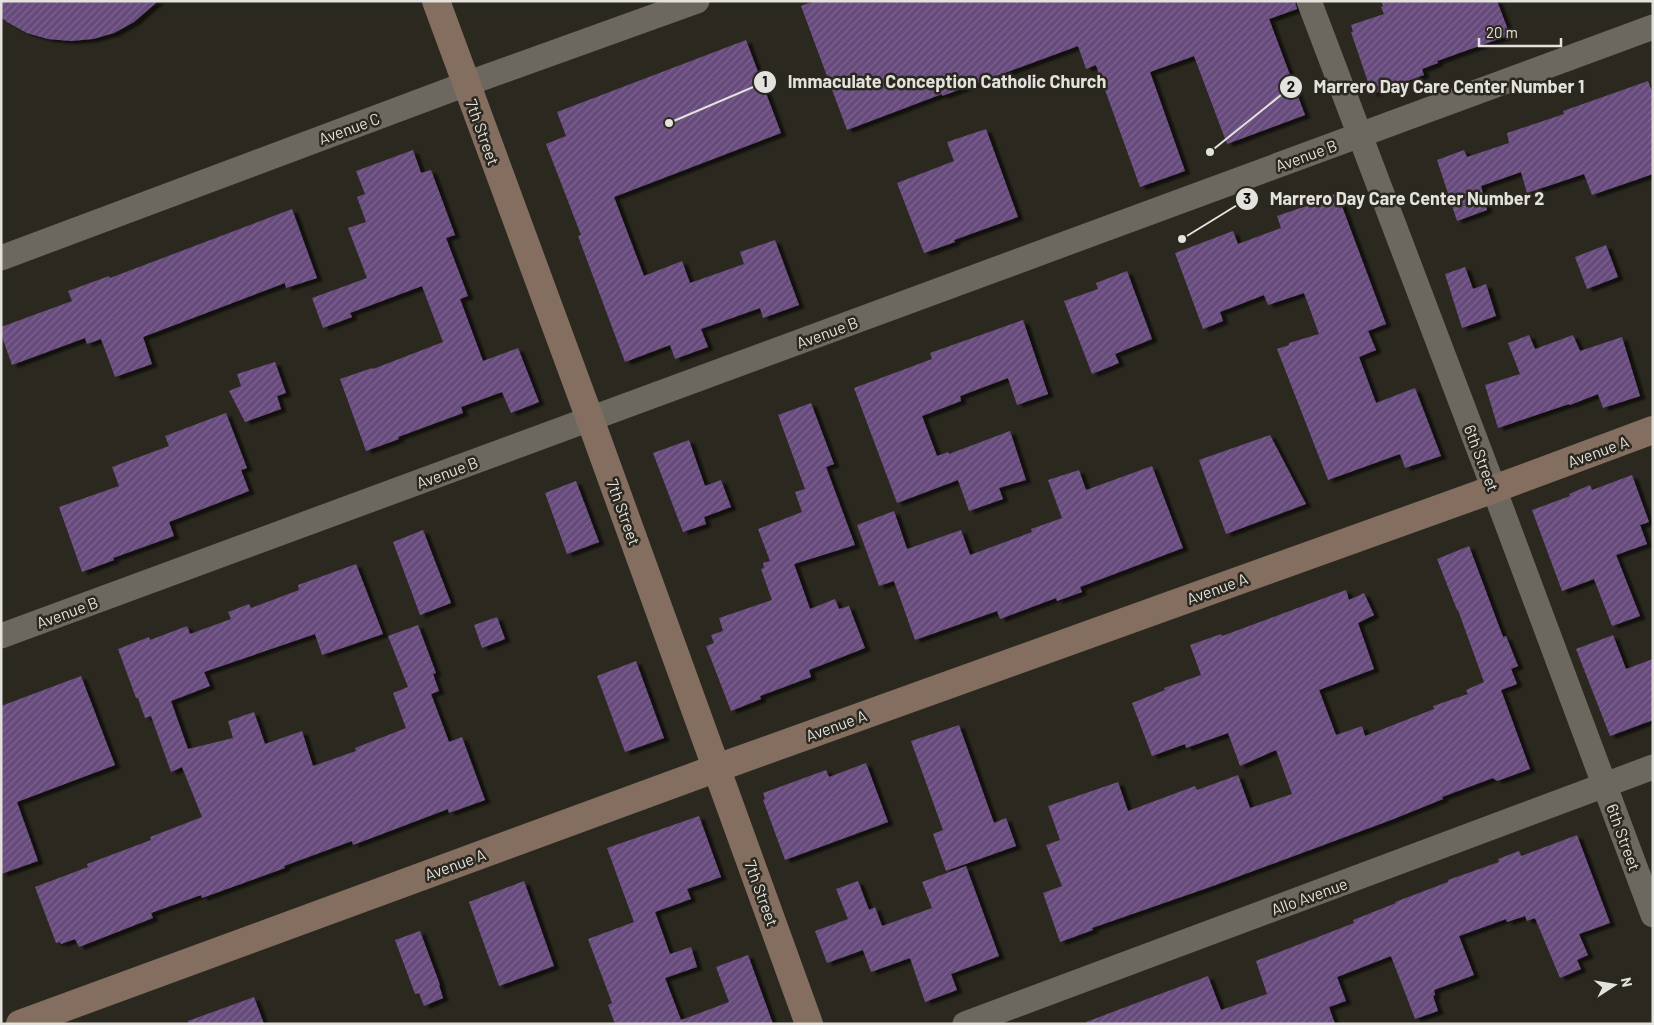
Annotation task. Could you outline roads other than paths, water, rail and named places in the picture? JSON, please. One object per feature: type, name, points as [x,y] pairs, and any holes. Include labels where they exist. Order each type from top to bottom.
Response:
[{"type":"street","name":"7th Street","points":[[436,1],[809,1024]]},
{"type":"street","name":"Avenue C","points":[[1,258],[466,84],[696,1]]},
{"type":"street","name":"6th Street","points":[[1309,1],[1653,916]]},
{"type":"street","name":"Avenue B","points":[[1,636],[1653,27]]},
{"type":"street","name":"Avenue A","points":[[20,1024],[717,768],[1653,430]]},
{"type":"street","name":"Allo Avenue","points":[[965,1024],[1653,767]]},
{"type":"place","name":"Immaculate Conception Catholic Church","points":[[669,123]]},
{"type":"place","name":"Marrero Day Care Center Number 1","points":[[1210,152]]},
{"type":"place","name":"Marrero Day Care Center Number 2","points":[[1182,239]]}]
